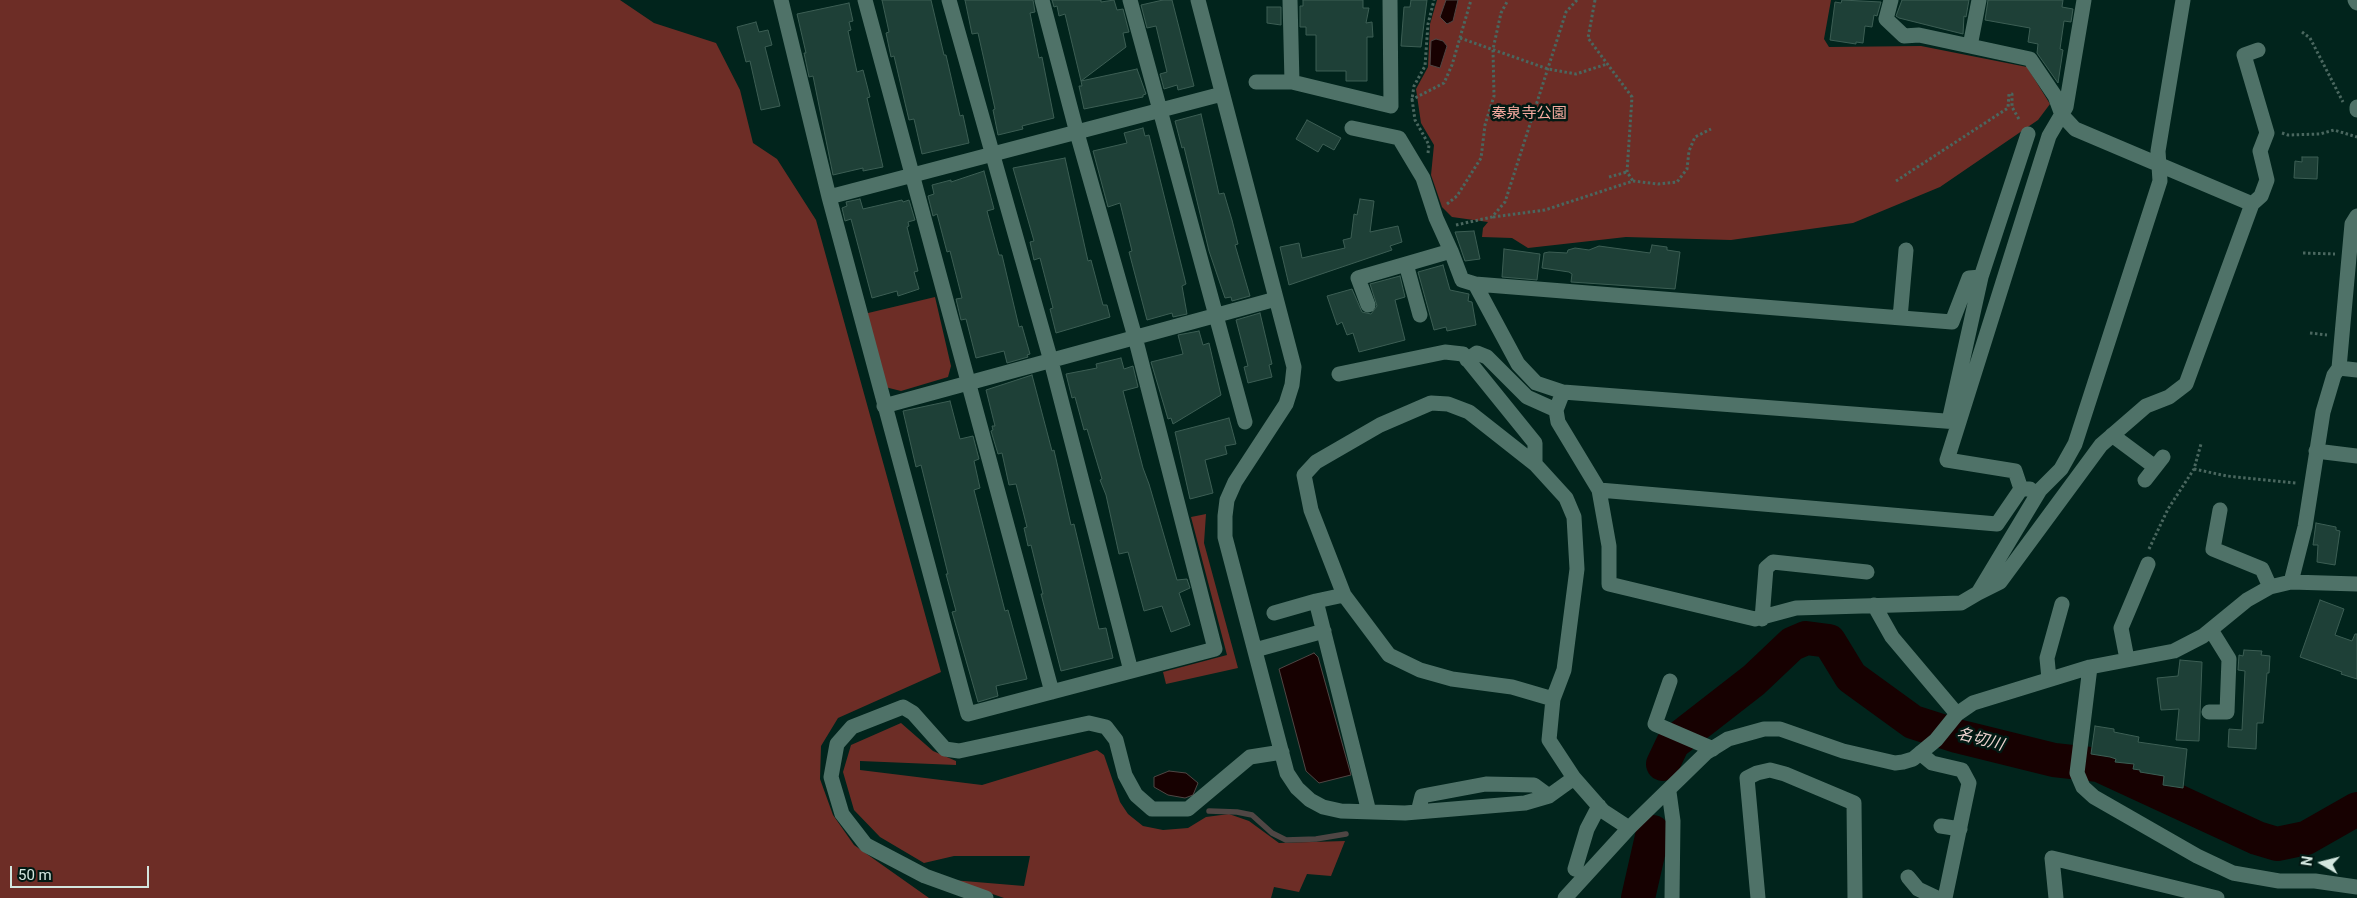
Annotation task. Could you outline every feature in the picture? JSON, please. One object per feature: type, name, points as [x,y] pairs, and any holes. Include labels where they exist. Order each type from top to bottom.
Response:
[{"type":"street","points":[[781,0],[829,197],[968,714],[1215,649],[1135,338],[1077,133],[1042,0]]},
{"type":"street","points":[[865,0],[970,382],[1052,692]]},
{"type":"street","points":[[949,0],[1051,361],[1131,671]]},
{"type":"street","points":[[1130,0],[1245,422]]},
{"type":"street","points":[[1198,0],[1294,367],[1292,385],[1286,404],[1235,482],[1228,500],[1225,516],[1225,538],[1287,773],[1297,788],[1310,800],[1323,807],[1341,811],[1369,812],[1418,812],[1525,803],[1549,796],[1574,778]]},
{"type":"street","points":[[1290,0],[1292,82]]},
{"type":"street","points":[[1256,82],[1292,82],[1391,106],[1390,0]]},
{"type":"street","points":[[1891,0],[1886,19],[1904,36],[1919,35],[2030,59],[2055,96],[2062,115],[2075,129],[2252,204]]},
{"type":"street","points":[[1970,46],[1979,0]]},
{"type":"street","points":[[1953,422],[2049,136],[2062,115],[2068,98],[2084,0]]},
{"type":"street","points":[[1978,593],[2040,490],[2061,469],[2075,444],[2160,181],[2158,151],[2183,0]]},
{"type":"street","points":[[1563,392],[1556,410],[1558,422],[1599,490],[1609,546],[1609,584],[1755,619],[1762,619],[1796,608],[1874,606],[1905,603],[1952,604],[1968,600],[2000,582],[2101,445],[2146,406],[2169,397],[2186,384],[2252,204],[2261,196],[2268,180],[2260,150],[2267,133],[2244,55],[2258,50]]},
{"type":"street","points":[[829,197],[1222,94]]},
{"type":"street","points":[[1352,128],[1399,138],[1422,178],[1462,280],[1475,284],[1952,322],[1968,278],[1981,277]]},
{"type":"street","points":[[2021,488],[2015,472],[1947,460],[1981,277],[2028,134]]},
{"type":"street","points":[[2291,582],[2305,527],[2323,412],[2334,375],[2339,368],[2352,224],[2357,216]]},
{"type":"street","points":[[1900,318],[1906,250]]},
{"type":"street","points":[[1368,305],[1358,278],[1450,251]]},
{"type":"street","points":[[1406,264],[1420,315]]},
{"type":"street","points":[[1475,284],[1518,364],[1536,383],[1563,392],[1953,422]]},
{"type":"street","points":[[884,406],[1276,299]]},
{"type":"street","points":[[1338,374],[1446,352],[1463,354],[1534,442],[1535,464]]},
{"type":"street","points":[[1467,360],[1477,353],[1487,357],[1527,397],[1556,410]]},
{"type":"street","points":[[2339,368],[2357,370]]},
{"type":"street","points":[[1553,698],[1512,686],[1452,679],[1420,670],[1389,655],[1344,595],[1311,510],[1304,475],[1316,462],[1380,425],[1431,403],[1448,404],[1469,412],[1535,464],[1566,498],[1574,518],[1577,539],[1577,569],[1564,670],[1553,698],[1549,740],[1574,778],[1599,806],[1629,828]]},
{"type":"street","points":[[2112,435],[2159,462],[2145,480]]},
{"type":"street","points":[[2316,450],[2357,456]]},
{"type":"street","points":[[2021,488],[2040,490]]},
{"type":"street","points":[[1599,490],[1997,524],[2021,488]]},
{"type":"street","points":[[2220,510],[2213,549],[2262,569],[2270,587]]},
{"type":"street","points":[[1762,619],[1766,568],[1773,562],[1867,572]]},
{"type":"street","points":[[2127,660],[2121,628],[2148,564]]},
{"type":"street","points":[[1565,898],[1629,828],[1713,749],[1728,738],[1764,729],[1780,730],[1843,751],[1895,762],[1913,759],[1936,740],[1957,714],[1973,702],[2090,667],[2174,651],[2211,630],[2247,600],[2270,587],[2291,582],[2357,584]]},
{"type":"street","points":[[1274,614],[1316,601],[1344,595]]},
{"type":"street","points":[[1316,601],[1369,812]]},
{"type":"street","points":[[2049,678],[2047,658],[2062,604]]},
{"type":"street","points":[[1874,606],[1892,637],[1957,714]]},
{"type":"street","points":[[2209,712],[2227,712],[2230,659],[2211,630]]},
{"type":"street","points":[[1255,650],[1324,631]]},
{"type":"street","points":[[2090,667],[2077,774],[2083,787],[2094,797],[2197,856],[2233,872],[2279,881],[2315,881],[2357,887]]},
{"type":"street","points":[[1670,681],[1655,724],[1713,749]]},
{"type":"street","points":[[986,898],[924,876],[866,845],[842,814],[831,777],[837,744],[852,727],[903,706],[913,713],[945,749],[959,751],[1089,723],[1106,727],[1116,740],[1125,775],[1136,795],[1152,809],[1188,809],[1250,757],[1282,752]]},
{"type":"street","points":[[1920,753],[1932,764],[1962,770],[1970,783],[1945,898]]},
{"type":"street","points":[[1758,898],[1747,778],[1770,770],[1785,774],[1854,803],[1855,898]]},
{"type":"street","points":[[1418,812],[1422,796],[1486,784],[1534,785],[1549,796]]},
{"type":"street","points":[[1669,792],[1673,821],[1672,898]]},
{"type":"street","points":[[1576,869],[1587,829],[1599,806]]},
{"type":"street","points":[[1941,826],[1960,829]]},
{"type":"street","points":[[2056,898],[2052,858],[2171,892],[2217,898]]},
{"type":"street","points":[[1908,877],[1918,889],[1937,898]]},
{"type":"path","points":[[1412,99],[1414,86],[1425,66],[1428,24],[1434,0]]},
{"type":"path","points":[[1391,106],[1412,99],[1444,83],[1452,64],[1471,0]]},
{"type":"path","points":[[1445,206],[1457,196],[1481,158],[1485,125],[1494,96],[1493,49],[1501,13],[1508,0]]},
{"type":"path","points":[[1492,217],[1505,202],[1566,12],[1576,0]]},
{"type":"path","points":[[1594,0],[1588,38],[1632,97],[1627,172],[1633,181]]},
{"type":"path","points":[[2302,32],[2310,38],[2346,106],[2357,108]]},
{"type":"path","points":[[1460,38],[1548,69],[1576,74],[1607,64]]},
{"type":"path","points":[[1896,180],[2008,108],[2009,94],[2012,94],[2012,107],[2028,134]]},
{"type":"path","points":[[1441,230],[1492,217],[1545,210],[1633,181],[1658,184],[1677,182],[1687,169],[1689,151],[1695,137],[1711,129]]},
{"type":"path","points":[[2267,133],[2320,134],[2334,130],[2357,137]]},
{"type":"path","points":[[1609,177],[1627,172]]},
{"type":"path","points":[[2303,253],[2349,254]]},
{"type":"path","points":[[2148,564],[2144,560],[2155,535],[2168,509],[2194,469],[2201,444]]},
{"type":"path","points":[[2194,469],[2227,476],[2311,484]]},
{"type":"green space","points":[[0,0],[620,0],[654,23],[716,43],[740,90],[753,143],[777,159],[816,220],[941,672],[838,718],[821,746],[820,779],[833,815],[854,845],[929,898],[0,898]]},
{"type":"green space","name":"秦泉寺公園","points":[[1437,0],[1831,0],[1824,39],[1829,47],[1921,46],[2027,67],[2050,104],[2038,120],[1940,187],[1853,223],[1731,240],[1626,237],[1528,248],[1512,238],[1482,237],[1483,228],[1488,222],[1452,217],[1442,207],[1431,175],[1434,145],[1421,123],[1416,89],[1428,67],[1430,24]]},
{"type":"green space","points":[[935,297],[951,366],[948,377],[901,391],[885,387],[864,314]]},
{"type":"green space","points":[[1206,514],[1204,543],[1238,668],[1166,684],[1163,672],[1227,655],[1191,517]]},
{"type":"green space","points":[[901,723],[933,751],[956,761],[956,765],[860,761],[860,770],[982,785],[1097,750],[1104,755],[1120,802],[1128,814],[1143,826],[1163,830],[1188,828],[1206,817],[1229,814],[1249,821],[1279,843],[1345,841],[1331,876],[1307,874],[1299,892],[1274,887],[1271,898],[1004,898],[952,880],[1024,886],[1030,856],[954,856],[924,863],[880,837],[854,810],[843,772],[851,745]]},
{"type":"shaded area","points":[[1446,0],[1458,0],[1453,21],[1447,24],[1440,17]]},
{"type":"shaded area","points":[[1436,39],[1443,41],[1447,46],[1440,68],[1430,65],[1431,41]]},
{"type":"shaded area","points":[[1314,653],[1318,657],[1351,775],[1319,783],[1306,771],[1279,669]]},
{"type":"shaded area","points":[[1169,771],[1186,773],[1198,783],[1193,795],[1185,798],[1168,795],[1154,787],[1154,777]]},
{"type":"building","points":[[882,0],[931,0],[960,116],[963,115],[969,143],[922,154],[914,119],[909,120],[894,56],[891,57],[886,33],[889,32]]},
{"type":"building","points":[[965,0],[1033,0],[1035,12],[1030,13],[1039,58],[1042,57],[1054,118],[1022,126],[1023,129],[998,135],[993,110],[995,109],[978,33],[972,34]]},
{"type":"building","points":[[1052,0],[1101,0],[1101,2],[1114,0],[1117,10],[1123,9],[1129,32],[1123,33],[1126,47],[1081,81],[1065,14],[1059,16],[1057,6],[1054,7]]},
{"type":"building","points":[[1172,0],[1194,86],[1178,90],[1177,85],[1164,89],[1160,74],[1167,72],[1156,26],[1147,28],[1141,5]]},
{"type":"building","points":[[1303,0],[1363,0],[1363,8],[1369,8],[1366,23],[1372,22],[1373,37],[1367,37],[1367,81],[1346,81],[1346,71],[1316,71],[1316,35],[1306,35],[1306,27],[1300,27],[1300,6],[1303,6]]},
{"type":"building","points":[[1411,0],[1427,0],[1421,47],[1401,46],[1404,7],[1410,7]]},
{"type":"building","points":[[1842,0],[1881,2],[1877,16],[1874,15],[1872,27],[1865,26],[1863,43],[1856,42],[1856,44],[1830,40],[1835,2],[1841,3]]},
{"type":"building","points":[[1902,0],[1969,0],[1966,17],[1964,16],[1963,34],[1899,18],[1896,16]]},
{"type":"building","points":[[1988,0],[2063,0],[2062,7],[2073,9],[2071,22],[2064,21],[2060,49],[2063,50],[2058,83],[2037,53],[2038,44],[2028,42],[2030,28],[1985,20]]},
{"type":"building","points":[[849,3],[853,21],[849,22],[851,30],[848,31],[857,72],[863,70],[870,97],[867,98],[883,167],[863,171],[863,168],[833,175],[813,76],[809,77],[804,53],[806,53],[797,14]]},
{"type":"building","points":[[1267,7],[1281,7],[1281,25],[1267,23]]},
{"type":"building","points":[[756,22],[759,32],[768,30],[772,45],[765,47],[780,106],[761,110],[750,61],[746,62],[737,27]]},
{"type":"building","points":[[1137,69],[1146,94],[1143,97],[1084,109],[1079,86],[1082,86],[1081,81]]},
{"type":"building","points":[[1201,114],[1219,194],[1224,193],[1238,244],[1235,245],[1250,296],[1232,301],[1231,297],[1225,298],[1209,251],[1184,147],[1182,148],[1175,121]]},
{"type":"building","points":[[1307,120],[1341,138],[1334,150],[1323,144],[1318,152],[1296,139]]},
{"type":"building","points":[[1143,128],[1145,136],[1149,135],[1186,284],[1182,286],[1187,314],[1173,317],[1172,313],[1147,320],[1129,252],[1132,251],[1120,203],[1108,207],[1093,151],[1127,143],[1124,133]]},
{"type":"building","points":[[2302,157],[2318,157],[2317,179],[2294,178],[2295,161],[2302,162]]},
{"type":"building","points":[[1065,158],[1088,261],[1091,260],[1103,305],[1107,305],[1110,317],[1056,333],[1050,309],[1053,308],[1040,258],[1034,260],[1030,242],[1034,241],[1013,168]]},
{"type":"building","points":[[984,171],[994,209],[987,211],[999,255],[1002,255],[1019,327],[1022,326],[1030,354],[1027,355],[1028,357],[1007,363],[1004,351],[976,358],[966,319],[961,320],[956,299],[962,298],[950,251],[947,252],[937,214],[933,216],[928,196],[934,194],[932,185],[951,180],[951,182]]},
{"type":"building","points":[[860,199],[863,209],[909,200],[915,220],[908,222],[909,226],[907,227],[918,271],[914,272],[919,289],[898,296],[897,291],[872,298],[851,219],[845,221],[842,208],[847,206],[846,202]]},
{"type":"building","points":[[1360,199],[1374,201],[1370,232],[1398,226],[1402,242],[1390,246],[1392,250],[1289,285],[1280,247],[1299,243],[1302,258],[1345,248],[1343,240],[1351,238],[1354,214],[1357,215]]},
{"type":"building","points":[[1474,231],[1480,259],[1465,261],[1455,232]]},
{"type":"building","points":[[1652,245],[1667,247],[1667,250],[1680,252],[1675,289],[1571,282],[1572,274],[1569,272],[1542,268],[1544,253],[1567,253],[1568,250],[1575,248],[1589,250],[1599,246],[1650,253]]},
{"type":"building","points":[[1504,249],[1540,254],[1537,280],[1502,277]]},
{"type":"building","points":[[1443,265],[1450,290],[1469,294],[1468,301],[1472,302],[1476,325],[1447,331],[1446,327],[1434,330],[1418,272]]},
{"type":"building","points":[[1400,276],[1405,297],[1395,300],[1405,340],[1359,352],[1353,333],[1347,335],[1342,322],[1337,325],[1327,296],[1352,289],[1362,312],[1371,314],[1377,306],[1370,284]]},
{"type":"building","points":[[1260,313],[1272,364],[1269,365],[1272,377],[1248,383],[1244,367],[1248,366],[1236,320]]},
{"type":"building","points":[[1199,331],[1203,345],[1209,343],[1221,395],[1173,424],[1171,418],[1168,419],[1151,362],[1183,354],[1178,335]]},
{"type":"building","points":[[1121,358],[1124,369],[1133,366],[1138,387],[1123,391],[1143,468],[1177,580],[1187,579],[1190,588],[1179,593],[1190,625],[1171,632],[1162,606],[1144,611],[1128,552],[1119,554],[1106,495],[1100,480],[1102,479],[1087,429],[1084,430],[1075,397],[1072,398],[1066,374],[1097,368],[1096,364]]},
{"type":"building","points":[[1032,375],[1052,451],[1054,450],[1071,525],[1074,524],[1099,629],[1106,628],[1113,658],[1061,671],[1041,594],[1043,594],[1031,545],[1028,546],[1024,528],[1027,527],[1016,484],[1009,485],[1002,453],[998,454],[991,431],[993,430],[992,426],[995,426],[986,390]]},
{"type":"building","points":[[950,401],[960,439],[973,436],[979,459],[974,461],[980,488],[974,490],[1005,611],[1008,610],[1027,679],[996,686],[998,696],[978,702],[952,612],[956,611],[921,465],[916,467],[903,411]]},
{"type":"building","points":[[1229,418],[1236,444],[1225,446],[1227,454],[1205,460],[1213,493],[1190,499],[1175,432]]},
{"type":"building","points":[[2316,523],[2336,527],[2336,530],[2340,531],[2335,565],[2317,562],[2318,545],[2313,545]]},
{"type":"building","points":[[2320,600],[2344,609],[2335,635],[2352,641],[2355,634],[2357,634],[2357,679],[2300,657]]},
{"type":"building","points":[[2244,650],[2262,651],[2261,655],[2270,656],[2263,723],[2257,723],[2256,749],[2228,747],[2229,729],[2242,730],[2245,671],[2238,670],[2239,655],[2243,656]]},
{"type":"building","points":[[2180,660],[2202,662],[2199,741],[2176,740],[2179,709],[2161,710],[2157,678],[2178,676]]},
{"type":"building","points":[[2095,726],[2114,729],[2114,732],[2139,737],[2138,742],[2187,749],[2183,788],[2163,785],[2164,776],[2140,772],[2140,770],[2133,769],[2134,764],[2115,762],[2116,759],[2110,757],[2091,754]]},
{"type":"waterway","name":"名切川","points":[[1663,764],[1673,743],[1754,680],[1792,644],[1806,638],[1829,641],[1851,677],[1913,722],[1957,736],[2054,760],[2099,765],[2257,838],[2277,844],[2306,838],[2357,809]]},
{"type":"waterway","points":[[1209,811],[1237,812],[1252,815],[1272,833],[1286,840],[1316,839],[1346,834]]},
{"type":"waterway","name":"名切川","points":[[1638,898],[1653,832]]}]
